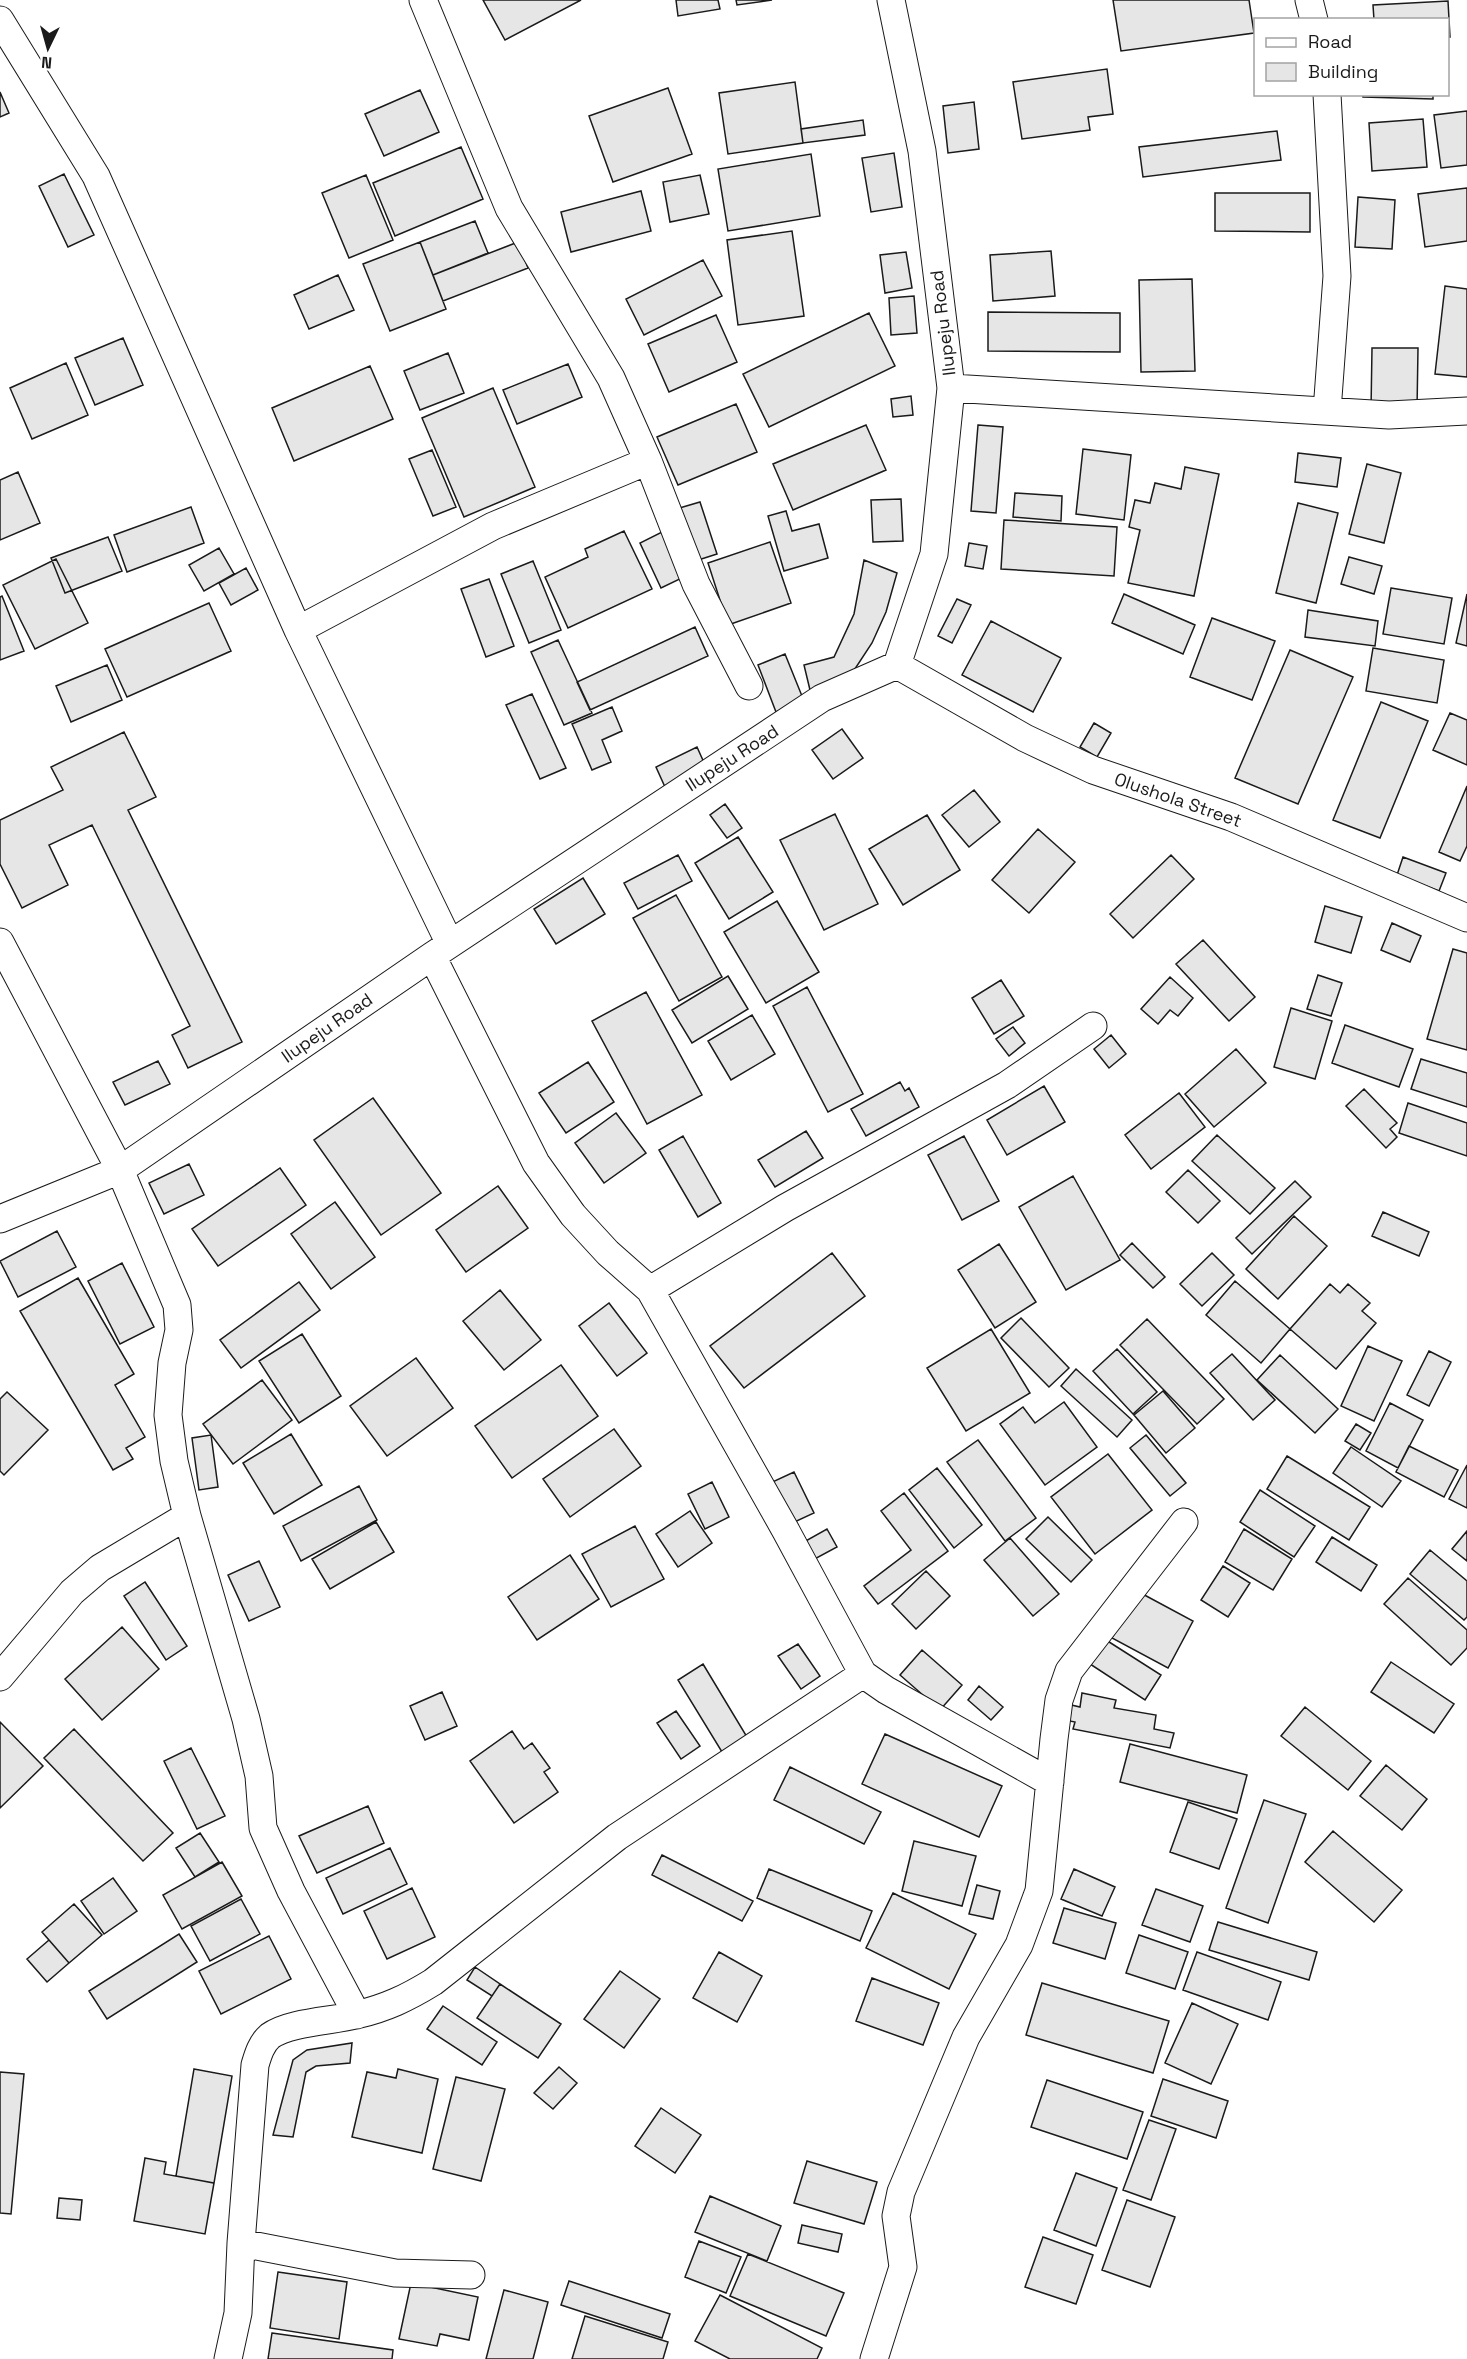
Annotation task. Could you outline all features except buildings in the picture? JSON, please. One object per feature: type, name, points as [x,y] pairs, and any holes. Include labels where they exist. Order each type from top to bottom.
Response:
[{"type":"street","points":[[423,0],[509,208],[611,378],[648,461],[696,584],[749,686]]},
{"type":"street","name":"Ilupeju Road","points":[[0,1219],[120,1170],[441,950],[822,698],[897,664],[934,554],[951,388],[922,151],[891,0]]},
{"type":"street","points":[[1309,0],[1314,18]]},
{"type":"street","points":[[0,20],[96,176],[536,1163],[573,1215],[608,1253],[650,1290],[781,1521],[863,1674],[886,1690],[1050,1782]]},
{"type":"street","points":[[1327,96],[1337,276],[1327,411]]},
{"type":"street","points":[[951,388],[1389,415],[1467,411]]},
{"type":"street","points":[[298,630],[493,526],[648,461]]},
{"type":"street","name":"Olushola Street","points":[[897,664],[1025,738],[1093,770],[1231,817],[1467,918]]},
{"type":"street","points":[[0,942],[120,1170],[177,1305],[179,1330],[172,1364],[168,1415],[174,1461],[187,1516],[246,1719],[258,1776],[263,1828],[291,1891],[357,2015]]},
{"type":"street","points":[[650,1290],[785,1208],[1007,1085],[1093,1026]]},
{"type":"street","points":[[0,1677],[72,1592],[93,1574],[187,1516]]},
{"type":"street","points":[[874,2359],[903,2267],[896,2216],[901,2192],[966,2037],[1019,1946],[1038,1891],[1059,1700],[1069,1671],[1184,1522]]},
{"type":"street","points":[[228,2359],[238,2313],[255,2065],[259,2049],[270,2036],[289,2028],[357,2015],[401,2001],[434,1982],[617,1837],[863,1674]]},
{"type":"street","points":[[241,2243],[395,2273],[471,2275]]}]
